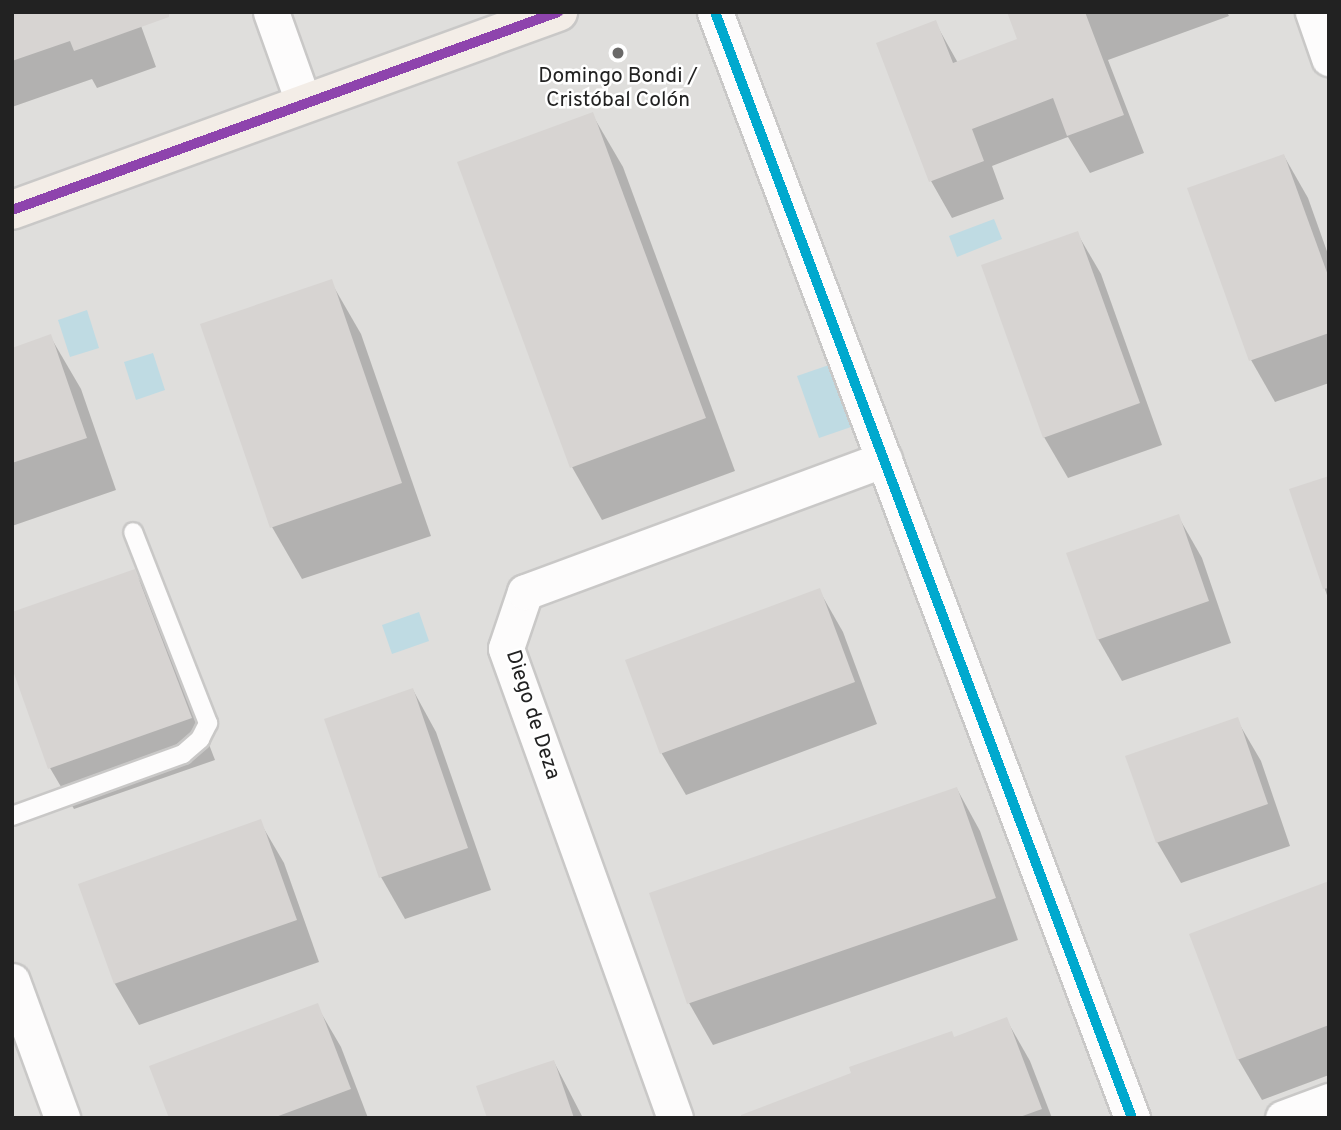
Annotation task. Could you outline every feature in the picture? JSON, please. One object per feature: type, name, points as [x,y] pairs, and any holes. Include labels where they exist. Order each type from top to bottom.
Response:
[{"type":"main road","points":[[12,210],[558,12]]},
{"type":"street","points":[[271,12],[304,104]]},
{"type":"street","points":[[715,12],[1132,1118]]},
{"type":"street","points":[[1313,12],[1329,58]]},
{"type":"street","name":"Diego de Deza","points":[[675,1118],[506,648],[525,592],[884,459]]},
{"type":"street","points":[[12,981],[62,1118]]},
{"type":"street","points":[[1283,1118],[1329,1101]]},
{"type":"lane","points":[[12,816],[183,754],[200,739],[208,723],[133,532]]},
{"type":"shaded area","points":[[12,12],[1329,12],[1329,1118],[12,1118]]},
{"type":"water","points":[[994,219],[1002,239],[957,257],[949,236]]},
{"type":"water","points":[[87,310],[99,348],[70,357],[58,320]]},
{"type":"water","points":[[153,353],[165,390],[136,400],[124,362]]},
{"type":"water","points":[[829,365],[851,427],[819,438],[797,376]]},
{"type":"water","points":[[419,612],[429,641],[392,654],[382,625]]},
{"type":"building","points":[[12,12],[169,12],[169,17],[74,51],[70,41],[12,61]]},
{"type":"building","points":[[1007,12],[1085,12],[1124,115],[1067,136],[1053,98],[972,129],[984,161],[929,182],[876,43],[936,20],[953,63],[1017,39]]},
{"type":"building","points":[[593,112],[706,418],[570,468],[457,162]]},
{"type":"building","points":[[1284,154],[1329,278],[1329,333],[1249,361],[1187,188]]},
{"type":"building","points":[[1078,231],[1140,403],[1043,438],[981,265]]},
{"type":"building","points":[[332,279],[402,483],[270,528],[200,324]]},
{"type":"building","points":[[51,334],[87,438],[12,463],[12,348]]},
{"type":"building","points":[[1329,476],[1329,588],[1323,589],[1289,489]]},
{"type":"building","points":[[1179,514],[1209,601],[1097,640],[1066,553]]},
{"type":"building","points":[[135,569],[192,718],[48,769],[12,668],[12,612]]},
{"type":"building","points":[[820,588],[855,682],[660,754],[625,660]]},
{"type":"building","points":[[413,688],[468,848],[379,878],[324,719]]},
{"type":"building","points":[[1238,717],[1268,804],[1156,843],[1125,756]]},
{"type":"building","points":[[957,787],[996,898],[687,1004],[649,893]]},
{"type":"building","points":[[261,819],[297,920],[114,984],[78,884]]},
{"type":"building","points":[[1329,881],[1329,1025],[1237,1060],[1189,934]]},
{"type":"building","points":[[318,1003],[351,1089],[273,1118],[169,1118],[149,1066]]},
{"type":"building","points":[[1007,1017],[1042,1109],[1017,1118],[741,1118],[741,1115],[851,1073],[849,1067],[952,1031],[954,1037]]},
{"type":"building","points":[[554,1060],[574,1118],[487,1118],[476,1086]]},
{"type":"transit line","points":[[12,210],[558,12]]},
{"type":"transit line","points":[[715,12],[1132,1118]]},
{"type":"place","name":"Domingo Bondi / Cristóbal Colón","points":[[618,53]]}]
